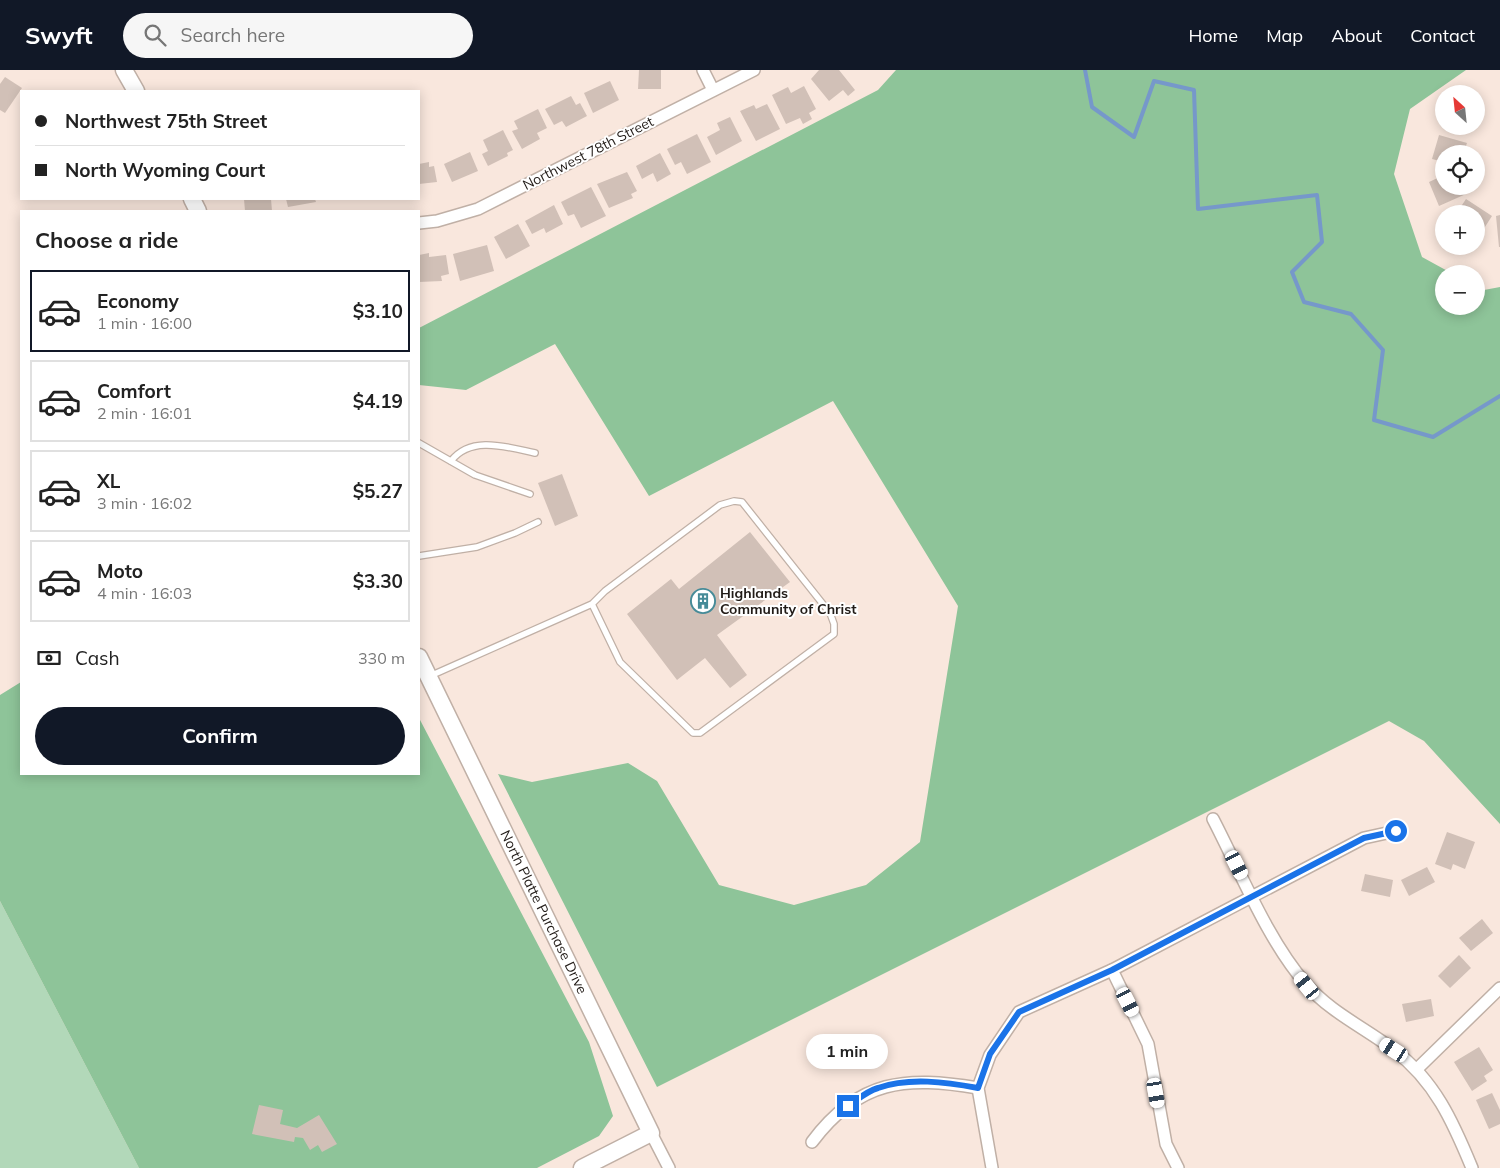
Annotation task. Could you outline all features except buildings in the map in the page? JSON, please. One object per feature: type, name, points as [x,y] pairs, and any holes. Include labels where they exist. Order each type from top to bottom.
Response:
[{"type":"street","points":[[124,70],[135,90]]},
{"type":"street","points":[[703,70],[713,90]]},
{"type":"street","name":"Northwest 78th Street","points":[[420,223],[437,221],[478,208],[754,70]]},
{"type":"street","name":"North Platte Purchase Drive","points":[[420,659],[669,1168]]},
{"type":"street","points":[[1213,819],[1289,963],[1307,986],[1326,1004],[1394,1050],[1417,1069],[1443,1104],[1472,1168]]},
{"type":"street","points":[[992,1168],[978,1088],[990,1054],[1019,1012],[1112,970],[1364,838],[1396,831]]},
{"type":"street","points":[[1112,970],[1148,1044],[1166,1144],[1178,1168]]},
{"type":"street","points":[[1417,1069],[1500,988]]},
{"type":"street","points":[[812,1142],[848,1106],[876,1088],[914,1082],[947,1083],[978,1088]]},
{"type":"street","points":[[582,1168],[651,1133]]},
{"type":"lane","points":[[420,444],[475,475],[530,494]]},
{"type":"lane","points":[[451,462],[457,454],[479,444],[501,446],[535,453]]},
{"type":"lane","points":[[428,676],[592,604],[605,591],[720,505],[734,501],[742,502],[830,613],[834,624],[834,634],[700,733],[693,732],[620,662],[592,604]]},
{"type":"lane","points":[[420,556],[477,547],[538,522]]},
{"type":"green space","points":[[896,70],[1466,70],[1444,85],[1435,85],[1435,92],[1410,109],[1394,174],[1422,257],[1437,265],[1435,265],[1435,315],[1485,315],[1485,290],[1500,287],[1500,824],[1424,741],[1389,721],[657,1087],[498,774],[532,782],[628,763],[657,781],[719,885],[794,905],[866,885],[920,842],[958,606],[833,401],[649,496],[555,344],[466,390],[420,385],[420,327],[878,90]]},
{"type":"green space","points":[[20,683],[20,775],[420,775],[420,720],[589,1042],[613,1116],[599,1136],[537,1168],[139,1168],[0,901],[0,695]]},
{"type":"green space","points":[[0,901],[139,1168],[0,1168]]},
{"type":"waterway","points":[[1085,70],[1092,107],[1134,137],[1154,81],[1194,90],[1198,209],[1317,195],[1322,242],[1292,272],[1304,302],[1351,314],[1383,350],[1374,420],[1433,437],[1500,396]]},
{"type":"place","name":"Highlands Community of Christ","points":[[703,601]]},
{"type":"route","points":[[848,1106],[876,1088],[905,1082],[947,1083],[978,1088],[990,1054],[1019,1012],[1112,970],[1364,838],[1396,831]]}]
